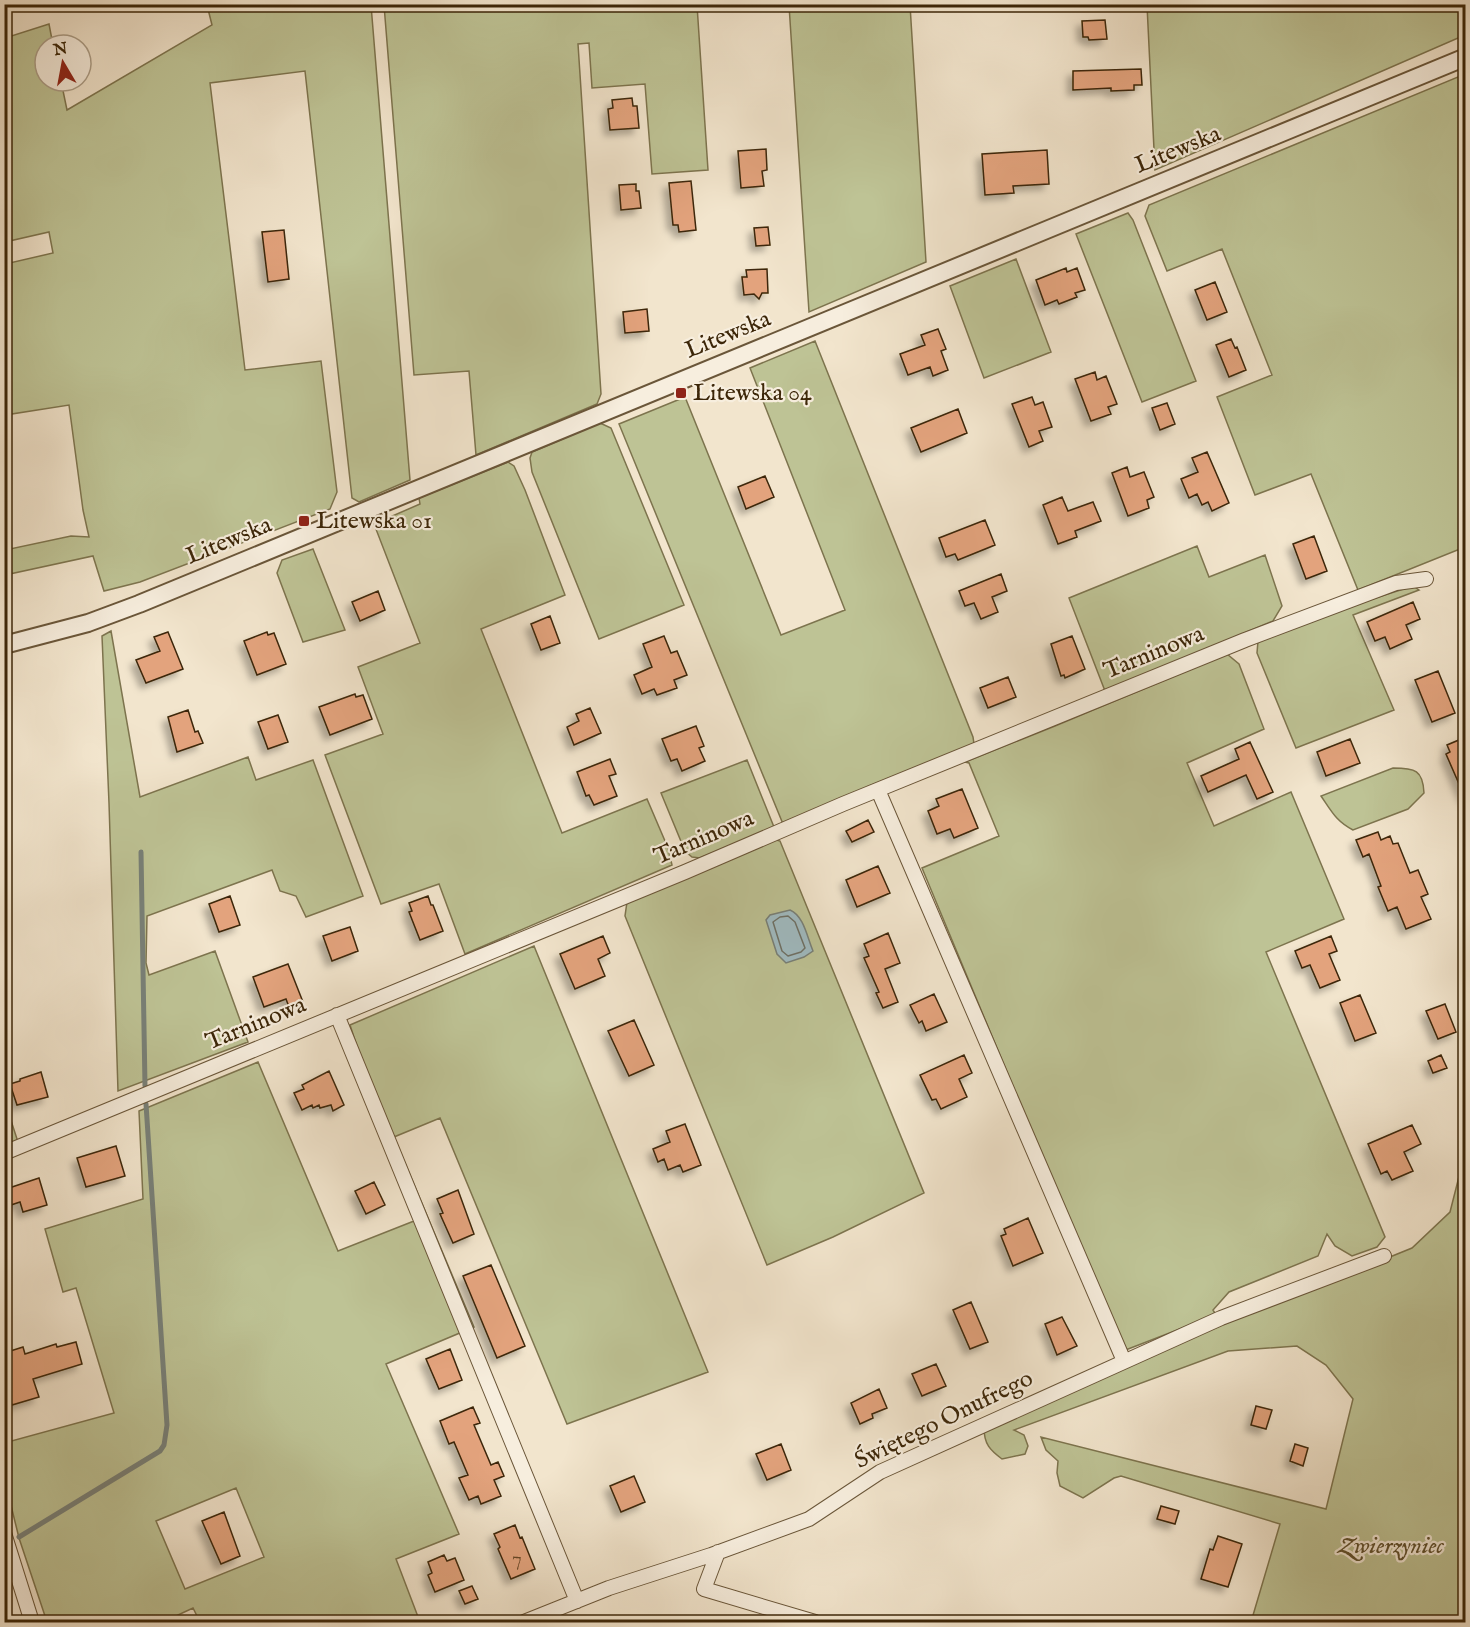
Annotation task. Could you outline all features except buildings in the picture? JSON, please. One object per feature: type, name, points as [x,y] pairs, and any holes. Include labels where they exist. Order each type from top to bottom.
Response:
[{"type":"street","name":"Litewska","points":[[4,645],[88,623],[139,604],[1466,57]]},
{"type":"street","name":"Tarninowa","points":[[4,1153],[878,790],[1297,619],[1396,583],[1426,579]]},
{"type":"street","points":[[878,790],[1124,1361]]},
{"type":"street","points":[[337,1015],[577,1601]]},
{"type":"street","name":"Świętego Onufrego","points":[[524,1623],[609,1588],[809,1519],[880,1472],[1221,1318],[1384,1256]]},
{"type":"street","points":[[4,1533],[8,1562],[32,1623]]},
{"type":"street","points":[[718,1552],[704,1588],[815,1623]]},
{"type":"green space","points":[[207,5],[371,5],[410,480],[359,502],[352,498],[305,71],[210,83],[245,370],[321,361],[337,492],[330,509],[140,582],[104,591],[93,556],[5,575],[5,550],[71,536],[89,537],[83,510],[69,405],[5,415],[5,264],[53,253],[49,232],[5,242],[5,38],[49,24],[51,33],[33,33],[33,93],[63,93],[67,110],[212,25]]},
{"type":"green space","points":[[384,5],[697,5],[708,170],[652,174],[645,84],[592,88],[589,43],[578,44],[601,394],[597,404],[476,455],[469,371],[414,375]]},
{"type":"green space","points":[[789,5],[910,5],[926,262],[809,312]]},
{"type":"green space","points":[[1147,5],[1465,5],[1465,35],[1155,170]]},
{"type":"green space","points":[[1465,74],[1465,547],[1358,590],[1311,474],[1255,495],[1217,397],[1272,375],[1222,249],[1167,271],[1145,216],[1149,205]]},
{"type":"green space","points":[[1128,213],[1133,220],[1196,381],[1142,402],[1076,234]]},
{"type":"green space","points":[[1016,259],[1051,352],[984,378],[950,286]]},
{"type":"green space","points":[[815,341],[974,744],[783,824],[619,424],[685,397],[781,635],[845,610],[750,368]]},
{"type":"green space","points":[[600,423],[611,428],[684,605],[599,639],[532,472],[530,458],[532,452]]},
{"type":"green space","points":[[508,462],[514,466],[525,490],[565,595],[481,629],[562,833],[647,799],[668,848],[672,865],[465,954],[439,884],[381,904],[325,755],[383,734],[358,667],[420,643],[374,524],[420,504],[419,498]]},
{"type":"green space","points":[[1197,546],[1209,577],[1265,555],[1282,606],[1273,621],[1105,691],[1069,598]]},
{"type":"green space","points":[[313,549],[345,630],[303,642],[277,573],[282,560]]},
{"type":"green space","points":[[1413,586],[1419,590],[1353,615],[1394,710],[1296,748],[1257,653],[1258,641],[1350,606]]},
{"type":"green space","points":[[111,631],[140,797],[248,757],[256,780],[313,760],[363,896],[306,917],[296,896],[280,891],[272,870],[147,916],[146,963],[149,975],[215,951],[248,1042],[118,1091],[102,636]]},
{"type":"green space","points":[[1227,654],[1239,664],[1264,729],[1187,763],[1214,826],[1291,792],[1344,919],[1266,952],[1385,1237],[1377,1247],[1352,1256],[1335,1246],[1327,1234],[1318,1256],[1229,1292],[1213,1310],[1216,1315],[1123,1351],[922,868],[999,836],[969,763],[965,762]]},
{"type":"green space","points":[[747,760],[774,827],[700,858],[692,857],[685,851],[661,793]]},
{"type":"green space","points":[[1393,768],[1412,770],[1422,779],[1424,793],[1408,809],[1353,830],[1338,820],[1321,796]]},
{"type":"green space","points":[[773,839],[780,841],[924,1193],[833,1237],[767,1265],[625,916],[627,902]]},
{"type":"green space","points":[[534,946],[708,1372],[567,1424],[440,1118],[394,1137],[474,1327],[386,1364],[459,1534],[396,1559],[420,1622],[200,1622],[193,1608],[163,1622],[47,1622],[19,1538],[5,1481],[4,1443],[114,1413],[76,1288],[63,1292],[45,1229],[143,1199],[139,1111],[258,1062],[338,1251],[414,1221],[350,1025]],"holes":[[[236,1488],[264,1557],[185,1589],[156,1521]]]},
{"type":"green space","points":[[4,1099],[18,1142],[4,1147]]},
{"type":"green space","name":"Zwierzyniec","points":[[1465,1153],[1465,1622],[1251,1622],[1280,1524],[1121,1476],[1083,1498],[1060,1486],[1057,1473],[1058,1461],[1046,1450],[1041,1437],[1326,1509],[1353,1399],[1326,1365],[1297,1346],[1228,1351],[1014,1430],[1024,1435],[1028,1446],[1025,1454],[1002,1459],[988,1446],[984,1428],[1205,1332],[1412,1248],[1450,1212]]},
{"type":"water","points":[[790,910],[802,922],[813,951],[804,957],[786,963],[777,954],[766,920],[770,915]]},
{"type":"waterway","points":[[141,852],[145,1086]]},
{"type":"waterway","points":[[19,1537],[160,1451],[164,1445],[167,1425],[146,1104]]},
{"type":"place","name":"Litewska 04","points":[[681,393]]},
{"type":"place","name":"Litewska 01","points":[[304,521]]}]
